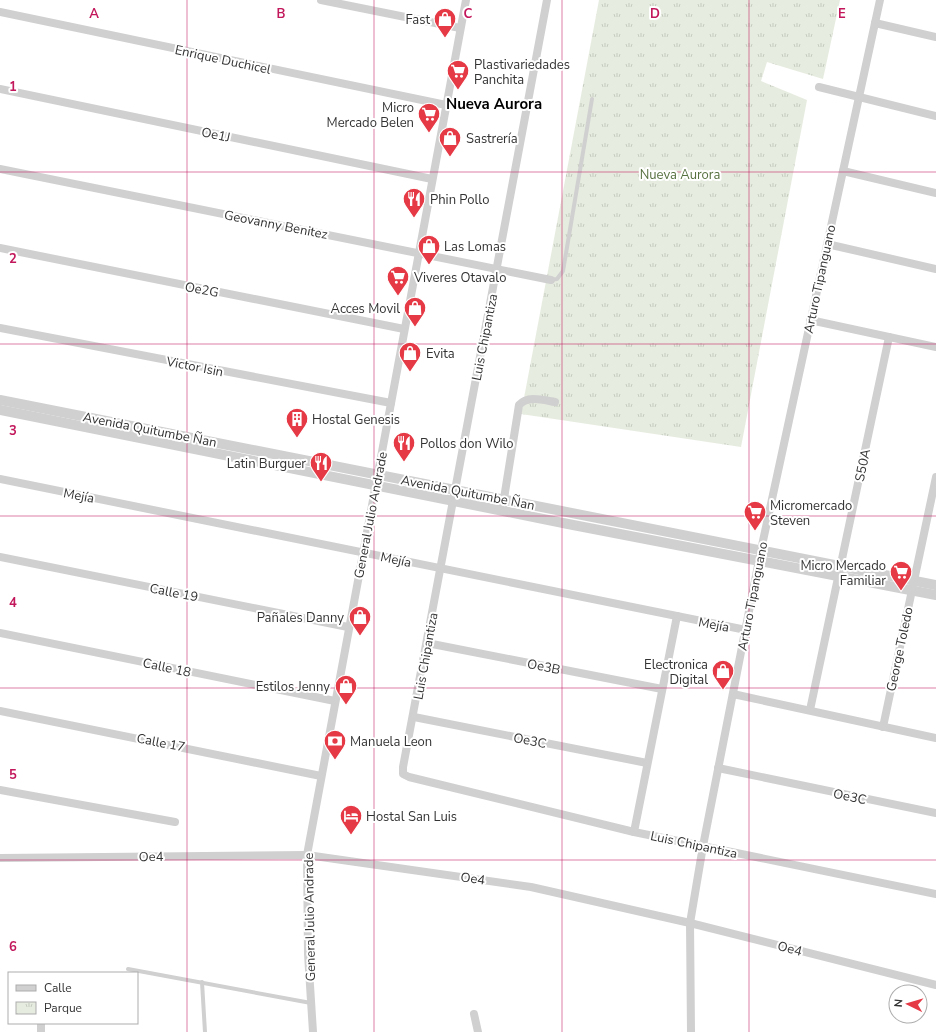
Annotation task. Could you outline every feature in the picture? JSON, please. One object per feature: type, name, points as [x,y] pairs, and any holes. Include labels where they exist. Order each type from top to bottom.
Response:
[{"type":"street","points":[[321,0],[460,28]]},
{"type":"street","name":"General Julio Andrade","points":[[313,1032],[308,954],[307,855],[348,627],[466,0]]},
{"type":"street","name":"Luis Chipantiza","points":[[547,0],[403,774],[409,777],[634,832],[936,894]]},
{"type":"street","name":"Arturo Tipanguano","points":[[691,1032],[690,923],[703,846],[760,555],[880,0]]},
{"type":"street","name":"Enrique Duchicel","points":[[0,12],[446,105]]},
{"type":"street","points":[[875,23],[936,37]]},
{"type":"street","points":[[819,87],[858,98],[936,116]]},
{"type":"street","name":"Oe1J","points":[[0,89],[432,179]]},
{"type":"street","name":"Geovanny Benitez","points":[[0,169],[551,280]]},
{"type":"street","points":[[842,172],[936,193]]},
{"type":"street","points":[[827,244],[936,269]]},
{"type":"street","name":"Oe2G","points":[[0,248],[404,329]]},
{"type":"street","points":[[810,320],[936,347]]},
{"type":"street","name":"Victor Isin","points":[[0,328],[390,403]]},
{"type":"street","name":"S50A","points":[[810,710],[890,337]]},
{"type":"street","points":[[502,511],[520,405],[524,400],[530,398],[555,402]]},
{"type":"street","name":"Avenida Quitumbe Ñan","points":[[0,400],[377,474],[760,555]]},
{"type":"street","name":"Avenida Quitumbe Ñan","points":[[0,410],[502,511],[840,570],[913,585],[936,595]]},
{"type":"street","name":"George Toledo","points":[[883,727],[936,477]]},
{"type":"street","name":"Mejía","points":[[0,479],[746,630]]},
{"type":"street","name":"Calle 19","points":[[0,557],[348,627]]},
{"type":"street","name":"Avenida Quitumbe Ñan","points":[[913,585],[936,584]]},
{"type":"street","points":[[634,832],[677,616]]},
{"type":"street","name":"Calle 18","points":[[0,633],[335,701]]},
{"type":"street","name":"Oe3B","points":[[427,642],[662,689]]},
{"type":"street","points":[[733,694],[936,738]]},
{"type":"street","name":"Calle 17","points":[[0,710],[322,776]]},
{"type":"street","name":"Oe3C","points":[[414,717],[647,764]]},
{"type":"street","name":"Oe3C","points":[[718,768],[936,813]]},
{"type":"street","points":[[0,790],[175,822]]},
{"type":"street","name":"Oe4","points":[[0,858],[307,855],[531,887],[690,923],[936,985]]},
{"type":"street","points":[[474,1014],[478,1032]]},
{"type":"lane","points":[[551,280],[557,278],[563,271],[592,100]]},
{"type":"lane","points":[[128,969],[311,1004]]},
{"type":"lane","points":[[202,982],[205,1032]]},
{"type":"green space","name":"Nueva Aurora","points":[[599,0],[840,0],[823,79],[767,62],[761,81],[807,100],[741,447],[521,414]]},
{"type":"place","name":"Fast","points":[[445,38]]},
{"type":"place","name":"Plastivariedades Panchita","points":[[458,90]]},
{"type":"place","name":"Micro Mercado Belen","points":[[429,134]]},
{"type":"place","name":"Sastrería","points":[[450,158]]},
{"type":"place","name":"Phin Pollo","points":[[414,218]]},
{"type":"place","name":"Las Lomas","points":[[429,266]]},
{"type":"place","name":"Viveres Otavalo","points":[[398,296]]},
{"type":"place","name":"Acces Movil","points":[[415,328]]},
{"type":"place","name":"Evita","points":[[410,372]]},
{"type":"place","name":"Hostal Genesis","points":[[297,438]]},
{"type":"place","name":"Pollos don Wilo","points":[[404,462]]},
{"type":"place","name":"Latin Burguer","points":[[321,482]]},
{"type":"place","name":"Micromercado Steven","points":[[755,532]]},
{"type":"place","name":"Micro Mercado Familiar","points":[[901,592]]},
{"type":"place","name":"Pañales Danny","points":[[360,636]]},
{"type":"place","name":"Electronica Digital","points":[[723,690]]},
{"type":"place","name":"Estilos Jenny","points":[[346,706]]},
{"type":"place","name":"Manuela Leon","points":[[335,760]]},
{"type":"place","name":"Hostal San Luis","points":[[351,836]]},
{"type":"district","name":"Nueva Aurora","points":[[494,104]]}]
